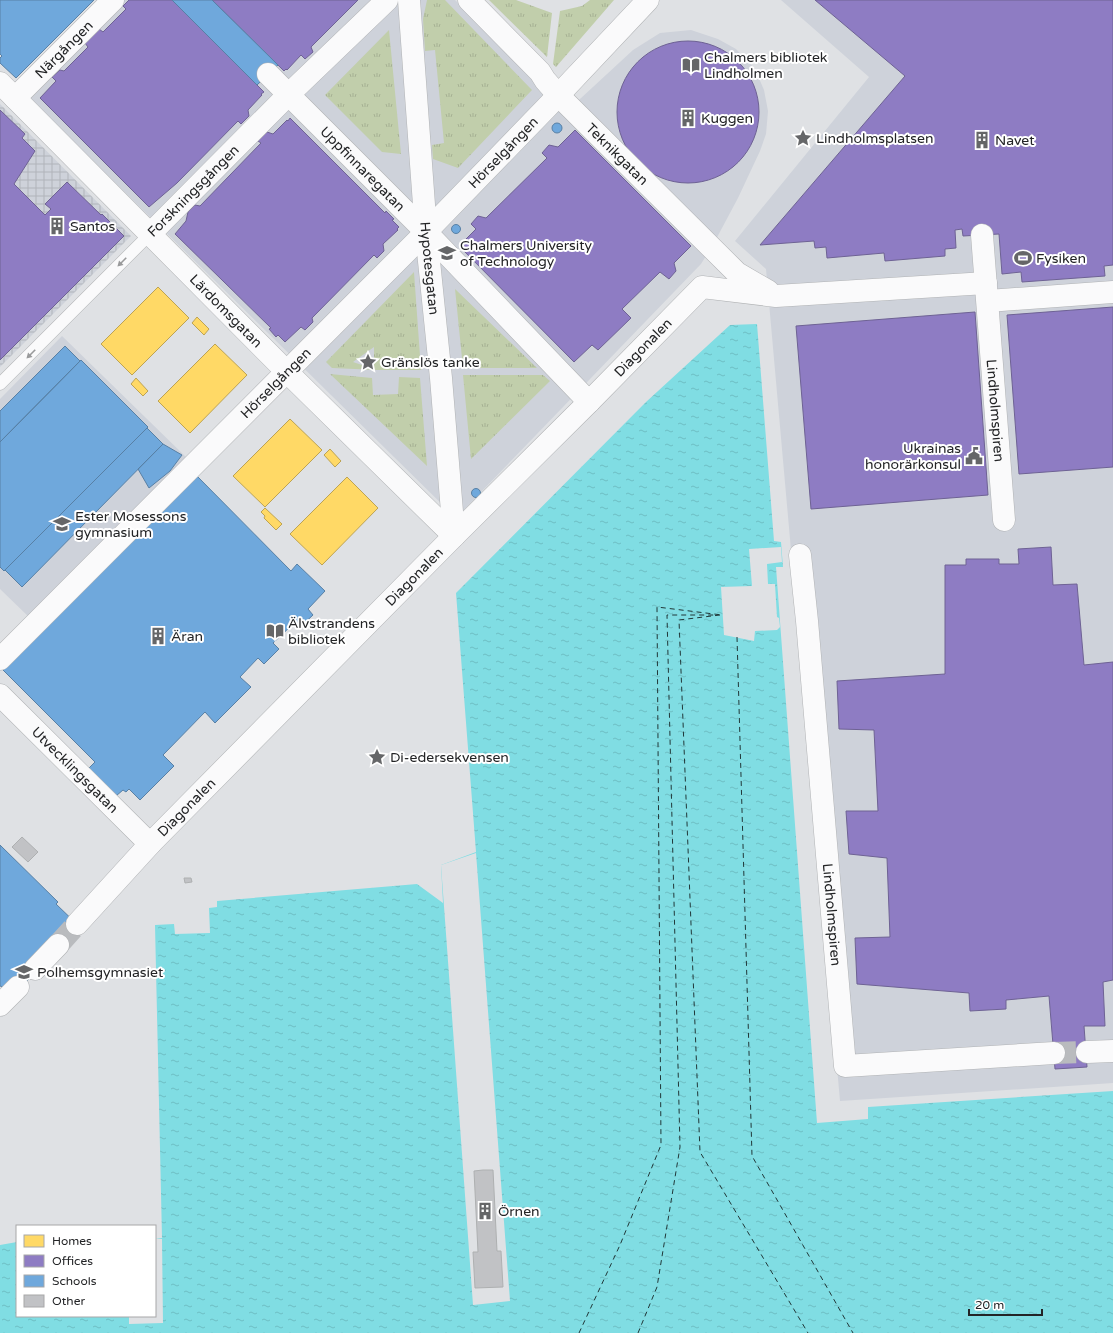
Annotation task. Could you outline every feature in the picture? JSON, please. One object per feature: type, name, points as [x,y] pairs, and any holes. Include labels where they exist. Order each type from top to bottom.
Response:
[{"type":"street","name":"Närgången","points":[[8,90],[113,0]]},
{"type":"street","name":"Forskningsgången","points":[[150,234],[288,95],[387,0]]},
{"type":"street","name":"Hypotesgatan","points":[[409,0],[426,232],[454,536]]},
{"type":"street","name":"Teknikgatan","points":[[469,0],[540,72],[554,100],[737,273],[776,296]]},
{"type":"street","points":[[554,100],[648,0]]},
{"type":"street","name":"Uppfinnaregatan","points":[[268,74],[426,232],[589,402]]},
{"type":"street","name":"Lärdomsgatan","points":[[8,90],[286,371],[454,536]]},
{"type":"street","name":"Hörselgången","points":[[0,659],[426,232],[554,100]]},
{"type":"street","name":"Lindholmspiren","points":[[982,235],[1004,520]]},
{"type":"street","name":"Diagonalen","points":[[77,924],[150,844],[702,287],[776,296]]},
{"type":"street","points":[[776,296],[987,292],[1113,292]]},
{"type":"street","name":"Lindholmspiren","points":[[800,555],[807,620],[845,1066],[1054,1053]]},
{"type":"street","name":"Utvecklingsgatan","points":[[0,695],[150,844]]},
{"type":"street","points":[[35,969],[58,945]]},
{"type":"street","points":[[0,1005],[18,987]]},
{"type":"street","points":[[1087,1052],[1113,1050]]},
{"type":"lane","name":"Forskningsgången","points":[[0,384],[150,234]]},
{"type":"shaded area","name":"Chalmers University of Technology","points":[[122,0],[455,0],[567,111],[633,50],[660,33],[691,30],[718,39],[736,49],[755,69],[764,90],[768,111],[766,134],[760,151],[738,198],[701,264],[456,518],[26,95]]},
{"type":"shaded area","points":[[781,0],[1113,0],[1113,1083],[840,1101],[766,269],[735,241],[869,77]]},
{"type":"shaded area","name":"Santos","points":[[0,104],[131,236],[0,367]]},
{"type":"shaded area","name":"Ester Mosessons gymnasium","points":[[62,336],[188,459],[31,619],[0,589],[0,399]]},
{"type":"green space","points":[[427,0],[445,0],[532,90],[458,168],[433,159],[432,145],[444,143],[435,50],[425,51],[423,19]]},
{"type":"green space","points":[[489,0],[516,0],[552,13],[547,57]]},
{"type":"green space","points":[[590,0],[614,0],[556,67],[553,64],[560,11],[582,6]]},
{"type":"green space","points":[[389,30],[401,154],[382,152],[325,95]]},
{"type":"green space","points":[[414,272],[421,370],[377,370],[332,368],[326,362]],"holes":[[[374,347],[374,369],[353,362]]]},
{"type":"green space","points":[[455,289],[537,368],[463,368]]},
{"type":"green space","points":[[330,374],[372,378],[373,395],[398,394],[399,377],[420,378],[427,466]]},
{"type":"green space","points":[[463,375],[543,375],[550,381],[471,459]]},
{"type":"water","points":[[757,324],[774,541],[781,542],[783,567],[776,567],[817,1123],[868,1119],[868,1107],[1113,1091],[1113,1333],[0,1333],[0,1245],[16,1242],[16,1317],[156,1317],[156,1239],[162,1238],[155,925],[174,924],[175,934],[210,933],[209,908],[217,907],[217,901],[417,884],[443,903],[441,865],[476,852],[456,593],[646,402],[730,325]]},
{"type":"pier","points":[[781,547],[782,562],[767,564],[768,584],[775,584],[777,617],[779,618],[780,627],[777,630],[755,631],[754,641],[724,635],[721,587],[752,586],[749,549]]},
{"type":"pier","points":[[476,853],[510,1301],[473,1305],[441,865]]},
{"type":"pier","points":[[156,1239],[162,1239],[163,1323],[129,1324],[129,1317],[156,1317]]},
{"type":"building: Homes","points":[[158,287],[189,318],[132,375],[101,344]]},
{"type":"building: Homes","points":[[197,317],[209,329],[204,335],[192,323]]},
{"type":"building: Homes","points":[[215,344],[247,375],[190,433],[158,401]]},
{"type":"building: Homes","points":[[136,378],[148,391],[143,396],[131,384]]},
{"type":"building: Homes","points":[[290,419],[322,450],[265,507],[233,476]]},
{"type":"building: Homes","points":[[330,449],[341,461],[335,467],[324,455]]},
{"type":"building: Homes","points":[[347,477],[378,508],[322,565],[290,534]]},
{"type":"building: Homes","points":[[265,508],[282,524],[276,530],[264,518],[265,516],[261,512]]},
{"type":"building: Offices","points":[[129,0],[172,0],[264,92],[248,110],[249,116],[241,124],[238,121],[177,183],[149,207],[40,98],[56,81],[52,77],[60,70],[64,71],[88,47],[85,43],[99,29],[103,32],[126,9],[123,6]]},
{"type":"building: Offices","points":[[212,0],[358,0],[311,47],[313,52],[305,59],[301,55],[287,70],[286,69],[284,71]]},
{"type":"building: Offices","name":"Navet","points":[[815,0],[1113,0],[1113,265],[1104,266],[1105,276],[1022,282],[1021,272],[1002,274],[999,234],[963,236],[962,229],[955,230],[956,248],[945,249],[945,256],[885,261],[884,253],[827,258],[826,247],[815,248],[814,241],[760,245],[905,76]]},
{"type":"building: Offices","name":"Kuggen","points":[[688,41],[709,44],[733,57],[743,67],[756,91],[759,112],[756,133],[743,157],[733,167],[709,180],[688,183],[667,180],[643,167],[633,157],[620,133],[617,112],[620,91],[633,67],[643,57],[667,44]]},
{"type":"building: Offices","name":"Santos","points":[[0,110],[25,134],[22,138],[35,151],[14,184],[45,215],[51,209],[45,204],[67,182],[124,236],[0,360]]},
{"type":"building: Offices","points":[[290,118],[385,213],[386,211],[394,219],[392,220],[399,227],[397,229],[398,230],[383,244],[384,251],[377,258],[374,255],[312,318],[313,322],[305,330],[301,327],[285,342],[278,335],[276,337],[269,329],[271,328],[175,234],[186,221],[188,212],[195,205],[200,206],[261,143],[258,141],[267,132],[273,134]]},
{"type":"building: Offices","points":[[575,130],[691,246],[674,263],[676,271],[669,279],[660,272],[622,309],[631,318],[598,350],[592,345],[574,362],[459,246],[476,229],[471,224],[478,216],[486,218],[547,158],[542,153],[549,145],[558,147]]},
{"type":"building: Offices","points":[[1113,307],[1113,467],[1019,474],[1007,315]]},
{"type":"building: Offices","points":[[975,312],[988,495],[811,509],[796,326]]},
{"type":"building: Offices","points":[[1051,547],[1053,585],[1077,584],[1084,665],[1113,662],[1113,980],[1103,982],[1105,1026],[1084,1026],[1087,1067],[1055,1069],[1049,996],[1006,1000],[1006,1009],[970,1011],[969,993],[857,984],[855,938],[890,937],[887,858],[849,854],[846,811],[878,811],[874,730],[839,729],[837,681],[945,674],[945,565],[966,565],[966,559],[999,559],[999,564],[1019,564],[1018,549]]},
{"type":"building: Schools","points":[[0,0],[94,0],[16,78],[0,63],[0,58],[2,56],[0,54]]},
{"type":"building: Schools","points":[[172,0],[212,0],[278,65],[257,85]]},
{"type":"building: Schools","points":[[555,123],[559,123],[561,124],[561,132],[555,133],[552,130],[552,126]]},
{"type":"building: Schools","points":[[456,224],[461,229],[456,234],[451,229]]},
{"type":"building: Schools","points":[[65,346],[80,361],[0,442],[0,411]]},
{"type":"building: Schools","points":[[81,360],[148,427],[4,571],[0,567],[0,442]]},
{"type":"building: Schools","points":[[147,428],[163,444],[22,587],[5,570]]},
{"type":"building: Schools","points":[[163,444],[182,455],[170,471],[149,488],[138,469]]},
{"type":"building: Schools","name":"Äran","points":[[196,475],[291,571],[297,564],[325,591],[308,609],[313,615],[298,629],[293,624],[273,643],[279,649],[264,664],[258,658],[240,677],[251,687],[215,723],[205,712],[163,755],[174,766],[140,800],[129,789],[126,792],[123,790],[116,796],[88,769],[95,762],[3,670]]},
{"type":"building: Schools","points":[[474,489],[478,489],[480,493],[478,497],[474,497],[472,495],[472,491]]},
{"type":"building: Schools","name":"Polhemsgymnasiet","points":[[0,845],[58,902],[56,904],[83,930],[63,950],[24,984],[5,988],[0,986]]},
{"type":"building: Other","points":[[22,837],[38,852],[28,862],[12,847]]},
{"type":"building: Other","points":[[184,878],[191,878],[192,882],[185,883]]},
{"type":"building: Other","name":"Örnen","points":[[493,1170],[497,1251],[501,1251],[503,1287],[475,1288],[473,1252],[478,1252],[474,1171]]},
{"type":"ferry route","points":[[579,1333],[620,1245],[661,1145],[657,607],[722,615]]},
{"type":"ferry route","points":[[638,1333],[657,1287],[680,1147],[667,615],[716,615]]},
{"type":"ferry route","points":[[720,615],[679,620],[700,1152],[808,1333]]},
{"type":"ferry route","points":[[737,637],[752,1156],[853,1333]]},
{"type":"tunnel","points":[[58,945],[77,924]]},
{"type":"tunnel","points":[[1054,1053],[1087,1052]]},
{"type":"place","name":"Chalmers bibliotek Lindholmen","points":[[691,65]]},
{"type":"place","name":"Kuggen","points":[[688,118]]},
{"type":"place","name":"Lindholmsplatsen","points":[[803,138]]},
{"type":"place","name":"Navet","points":[[982,140]]},
{"type":"place","name":"Santos","points":[[57,226]]},
{"type":"place","name":"Chalmers University of Technology","points":[[447,253]]},
{"type":"place","name":"Fysiken","points":[[1023,258]]},
{"type":"place","name":"Gränslös tanke","points":[[368,362]]},
{"type":"place","name":"Ukrainas honorärkonsul","points":[[974,456]]},
{"type":"place","name":"Ester Mosessons gymnasium","points":[[62,524]]},
{"type":"place","name":"Älvstrandens bibliotek","points":[[275,631]]},
{"type":"place","name":"Äran","points":[[158,636]]},
{"type":"place","name":"Di-edersekvensen","points":[[377,757]]},
{"type":"place","name":"Polhemsgymnasiet","points":[[24,972]]},
{"type":"place","name":"Örnen","points":[[485,1211]]}]
